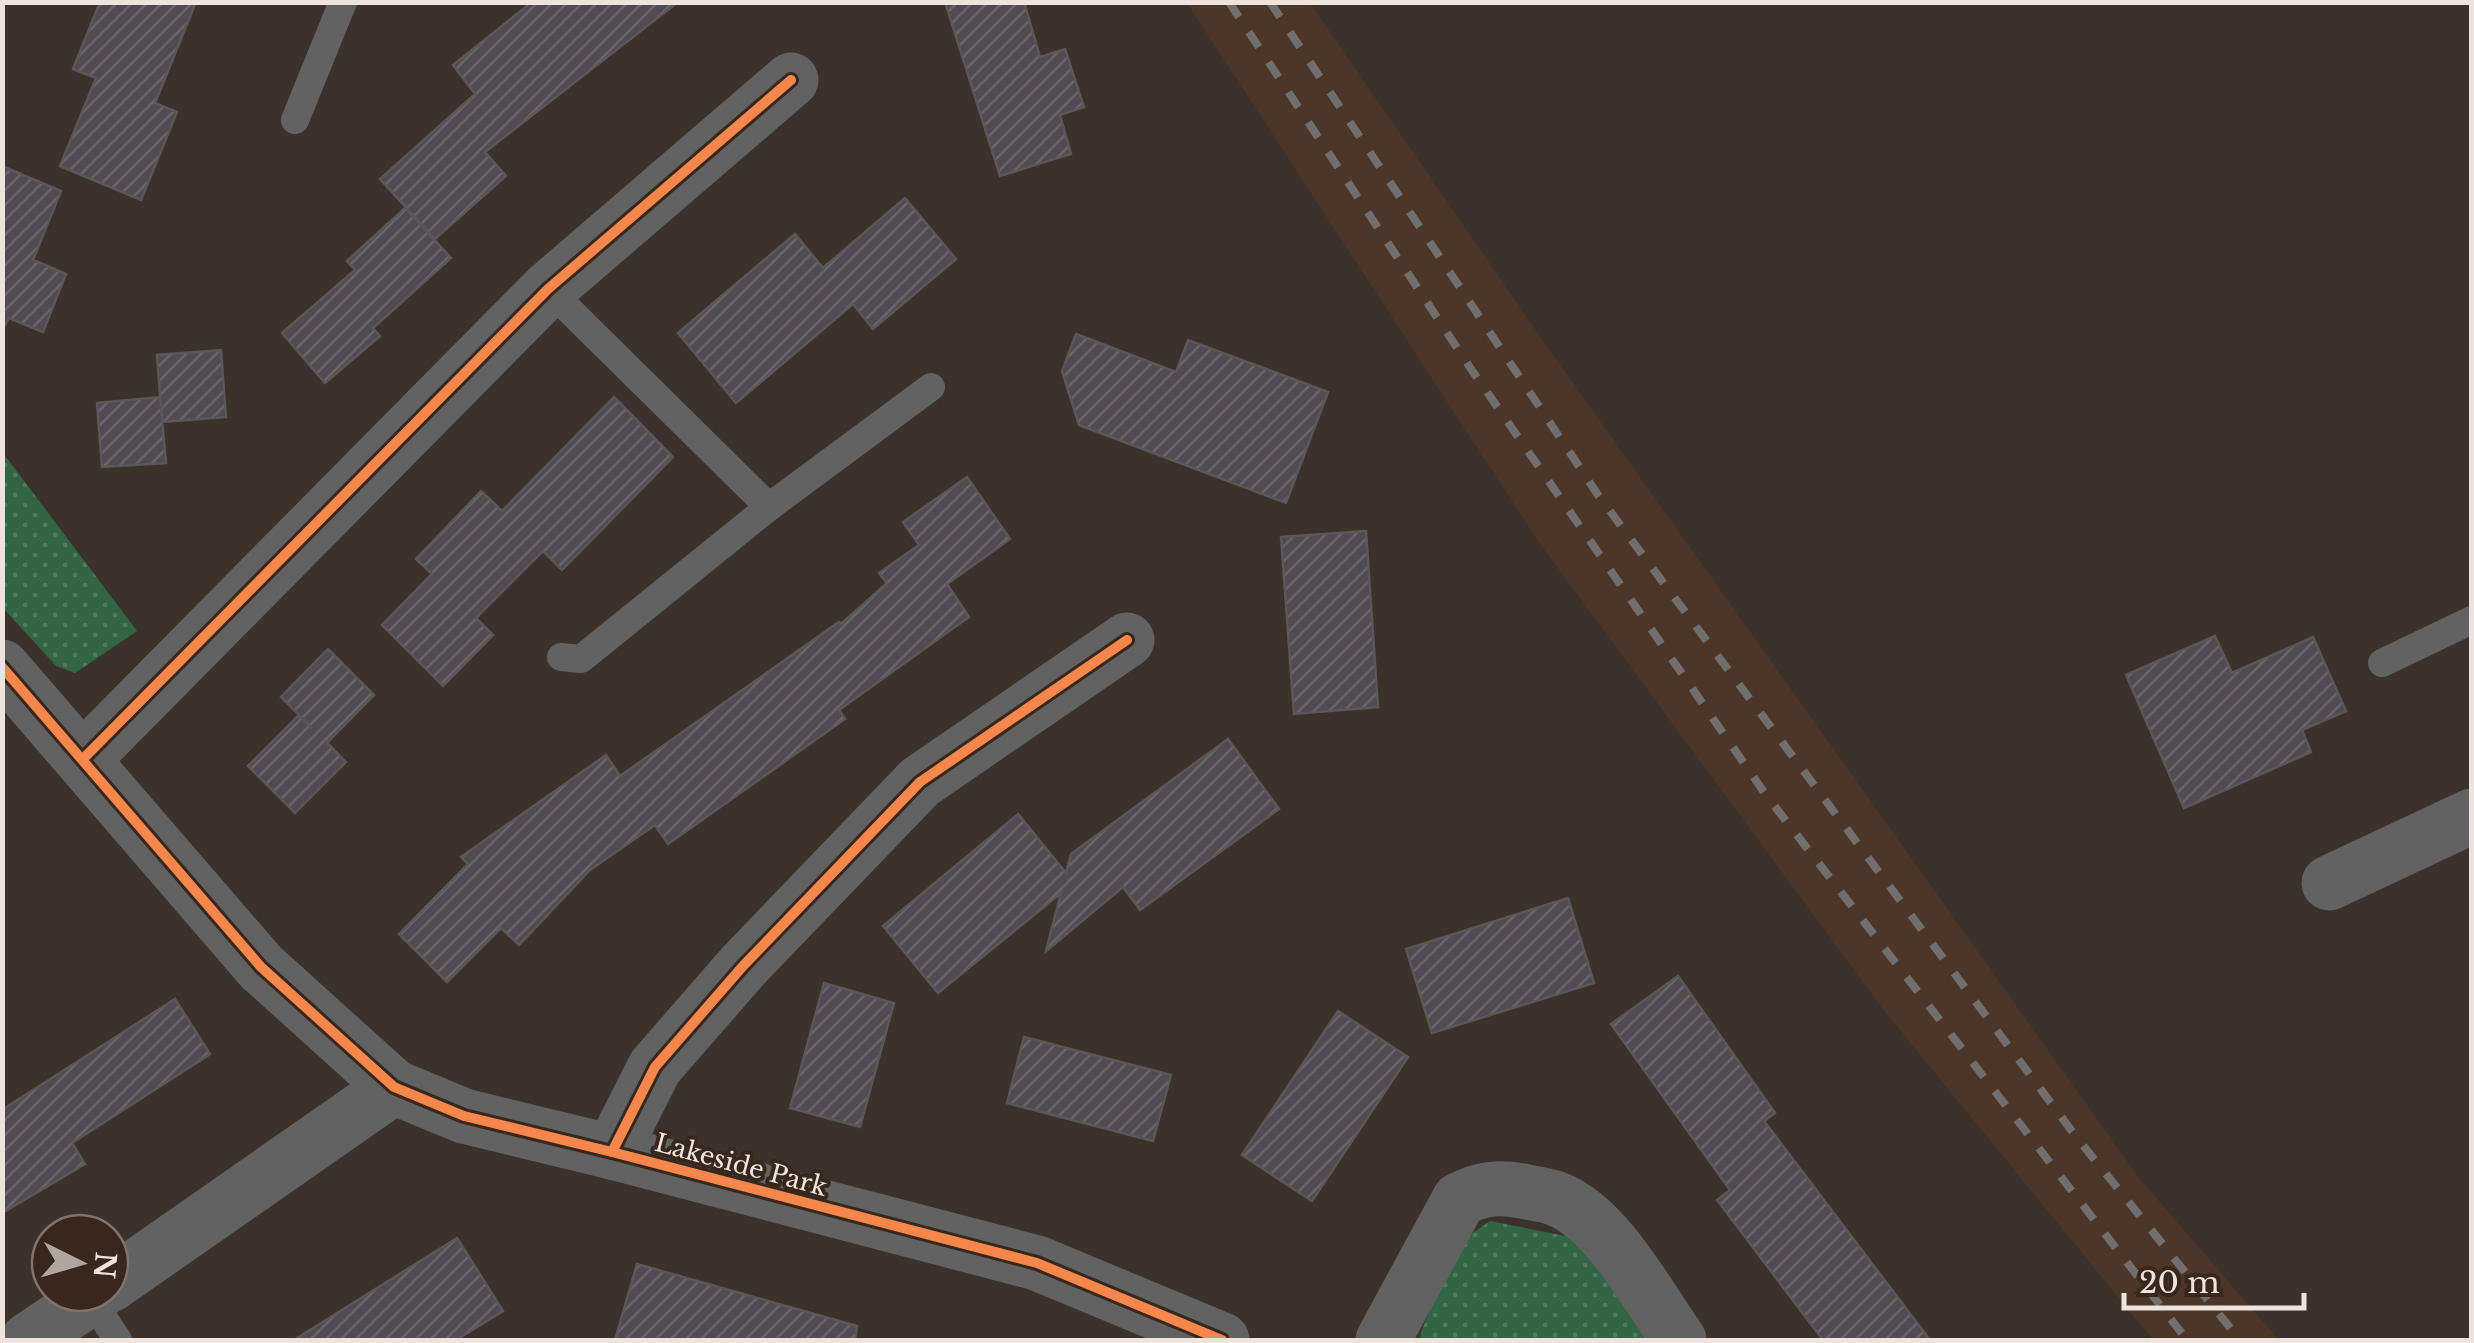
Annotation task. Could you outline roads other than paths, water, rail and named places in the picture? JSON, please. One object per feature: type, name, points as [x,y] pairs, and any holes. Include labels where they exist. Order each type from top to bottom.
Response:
[{"type":"street","points":[[83,760],[548,289],[791,80]]},
{"type":"street","points":[[612,1152],[655,1067],[743,966],[920,782],[1127,640]]},
{"type":"street","name":"Lakeside Park","points":[[2,668],[261,967],[394,1087],[464,1116],[1037,1264],[1222,1340]]},
{"type":"street","points":[[2329,883],[2472,816]]},
{"type":"street","points":[[130,1285],[394,1087]]},
{"type":"street","points":[[1384,1340],[1459,1200],[1481,1188],[1518,1190],[1560,1199],[1593,1224],[1679,1340]]},
{"type":"street","points":[[28,1340],[85,1313]]},
{"type":"lane","points":[[294,120],[343,2]]},
{"type":"lane","points":[[548,289],[769,508]]},
{"type":"lane","points":[[560,658],[581,658],[769,508],[931,387]]},
{"type":"lane","points":[[2382,663],[2472,620]]},
{"type":"railway","points":[[1229,2],[1471,369],[1766,795],[2187,1340]]},
{"type":"railway","points":[[1270,2],[1598,495],[2077,1138],[2240,1340]]}]
